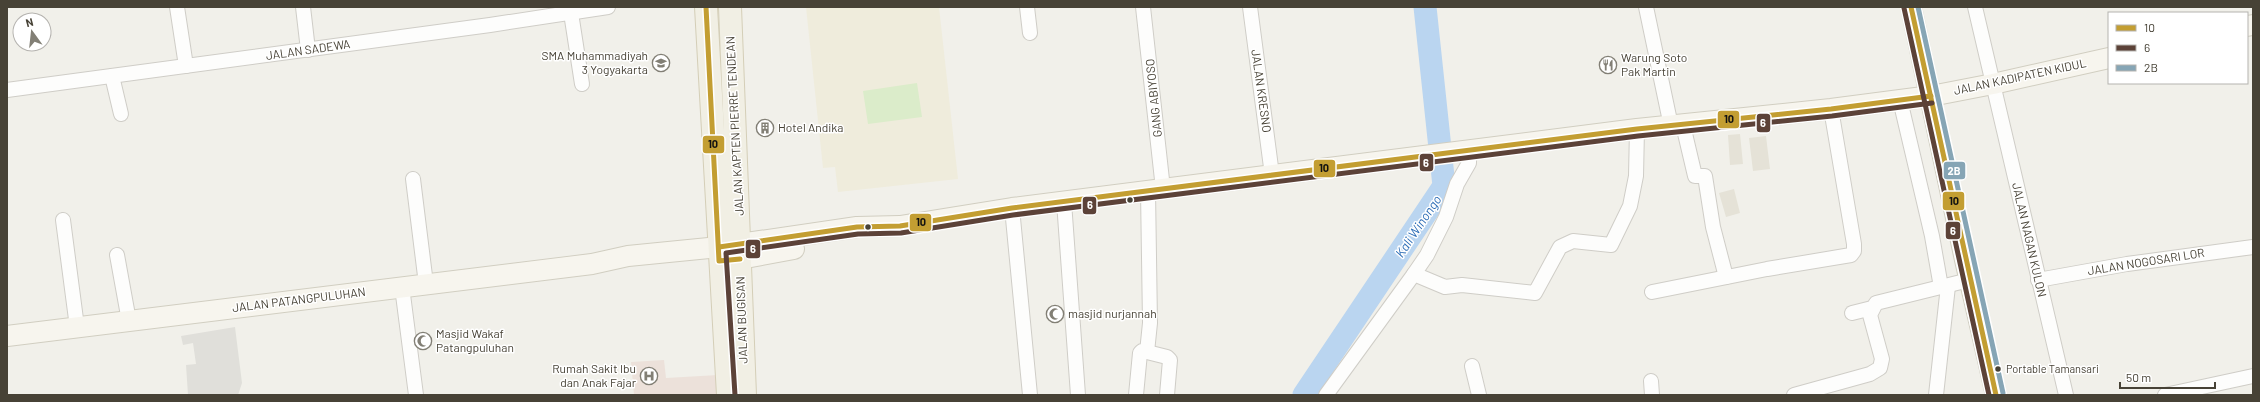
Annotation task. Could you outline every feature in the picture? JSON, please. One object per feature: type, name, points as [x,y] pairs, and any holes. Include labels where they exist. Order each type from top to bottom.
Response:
[{"type":"main road","name":"JALAN KAPTEN PIERRE TENDEAN","points":[[706,7],[729,253]]},
{"type":"main road","name":"JALAN KAPTEN PIERRE TENDEAN","points":[[729,253],[730,7]]},
{"type":"main road","name":"JALAN BUGISAN","points":[[728,395],[729,253]]},
{"type":"main road","name":"JALAN BUGISAN","points":[[729,253],[745,395]]},
{"type":"street","points":[[177,7],[186,66]]},
{"type":"street","points":[[303,7],[308,50]]},
{"type":"street","name":"JALAN SADEWA","points":[[7,90],[308,50],[608,7]]},
{"type":"street","points":[[1028,7],[1030,33]]},
{"type":"street","name":"GANG ABIYOSO","points":[[1143,7],[1156,190],[1150,323],[1147,352]]},
{"type":"street","name":"JALAN KRESNO","points":[[1250,7],[1272,175]]},
{"type":"street","points":[[1646,7],[1677,125],[1692,169],[1696,176],[1705,176],[1713,227],[1726,277]]},
{"type":"street","points":[[1910,7],[1931,96],[1969,280],[1996,395]]},
{"type":"street","name":"JALAN NAGAN KULON","points":[[1975,7],[2066,395]]},
{"type":"street","points":[[571,13],[582,84]]},
{"type":"street","name":"JALAN KADIPATEN KIDUL","points":[[1272,175],[1677,125],[1830,109],[1931,96],[1993,84],[2108,58]]},
{"type":"street","points":[[112,76],[121,114]]},
{"type":"street","points":[[1900,100],[1945,286],[1936,395]]},
{"type":"street","points":[[1652,292],[1726,277],[1844,258],[1851,255],[1854,251],[1830,109]]},
{"type":"street","points":[[1414,274],[1445,288],[1462,285],[1535,293],[1560,247],[1573,241],[1611,245],[1630,206],[1636,176],[1637,130]]},
{"type":"street","points":[[1326,395],[1427,255],[1446,217],[1457,184],[1470,163],[1467,152]]},
{"type":"street","name":"JALAN PATANGPULUHAN","points":[[7,336],[592,264],[620,268],[729,253],[857,227],[900,226],[1012,208],[1272,175]]},
{"type":"street","points":[[414,179],[426,284]]},
{"type":"street","points":[[1064,202],[1078,395]]},
{"type":"street","points":[[1012,208],[1030,395]]},
{"type":"street","points":[[63,220],[77,327]]},
{"type":"street","name":"JALAN NOGOSARI LOR","points":[[2038,280],[2127,264],[2253,246]]},
{"type":"street","points":[[117,255],[129,321]]},
{"type":"street","points":[[1794,395],[1870,374],[1880,368],[1882,359],[1870,314],[1876,303],[1969,280]]},
{"type":"street","points":[[402,287],[416,395]]},
{"type":"street","points":[[1852,313],[1872,308]]},
{"type":"street","points":[[1136,395],[1140,353],[1142,351],[1167,357],[1170,360],[1167,395]]},
{"type":"street","points":[[1472,366],[1479,395]]},
{"type":"street","points":[[2165,395],[2253,376]]},
{"type":"street","points":[[1651,381],[1652,395]]},
{"type":"shaded area","points":[[806,7],[939,7],[958,179],[838,192],[835,167],[823,168]]},
{"type":"shaded area","points":[[1740,134],[1743,164],[1730,165],[1728,135]]},
{"type":"shaded area","points":[[1766,136],[1770,169],[1753,171],[1749,138]]},
{"type":"shaded area","points":[[1734,189],[1740,213],[1726,217],[1719,193]]},
{"type":"shaded area","points":[[235,327],[242,383],[238,395],[188,395],[186,365],[196,364],[193,343],[183,345],[181,336]]},
{"type":"shaded area","name":"Rumah Sakit Ibu dan Anak Fajar","points":[[664,360],[666,378],[718,375],[718,395],[634,395],[631,362]]},
{"type":"green space","points":[[917,83],[922,117],[868,124],[863,91]]},
{"type":"waterway","name":"Kali Winongo","points":[[1304,395],[1444,186],[1425,7]]},
{"type":"transit line","name":"10","points":[[706,7],[719,261],[740,259]]},
{"type":"transit line","name":"10","points":[[1911,7],[1996,395]]},
{"type":"transit line","name":"2B","points":[[1918,7],[2003,393]]},
{"type":"transit line","name":"6","points":[[1904,8],[1989,395]]},
{"type":"transit line","name":"10","points":[[719,247],[857,227],[900,226],[1012,208],[1637,129],[1831,109],[1931,96]]},
{"type":"transit line","name":"6","points":[[735,395],[726,253],[858,234],[901,233],[1013,215],[1638,136],[1832,116],[1932,103]]},
{"type":"place","name":"SMA Muhammadiyah 3 Yogyakarta","points":[[661,63]]},
{"type":"place","name":"Warung Soto Pak Martin","points":[[1608,65]]},
{"type":"place","name":"Hotel Andika","points":[[765,128]]},
{"type":"place","name":"masjid nurjannah","points":[[1055,314]]},
{"type":"place","name":"Masjid Wakaf Patangpuluhan","points":[[423,341]]},
{"type":"place","name":"Portable Tamansari","points":[[1998,369]]},
{"type":"place","name":"Rumah Sakit Ibu dan Anak Fajar","points":[[649,376]]}]
